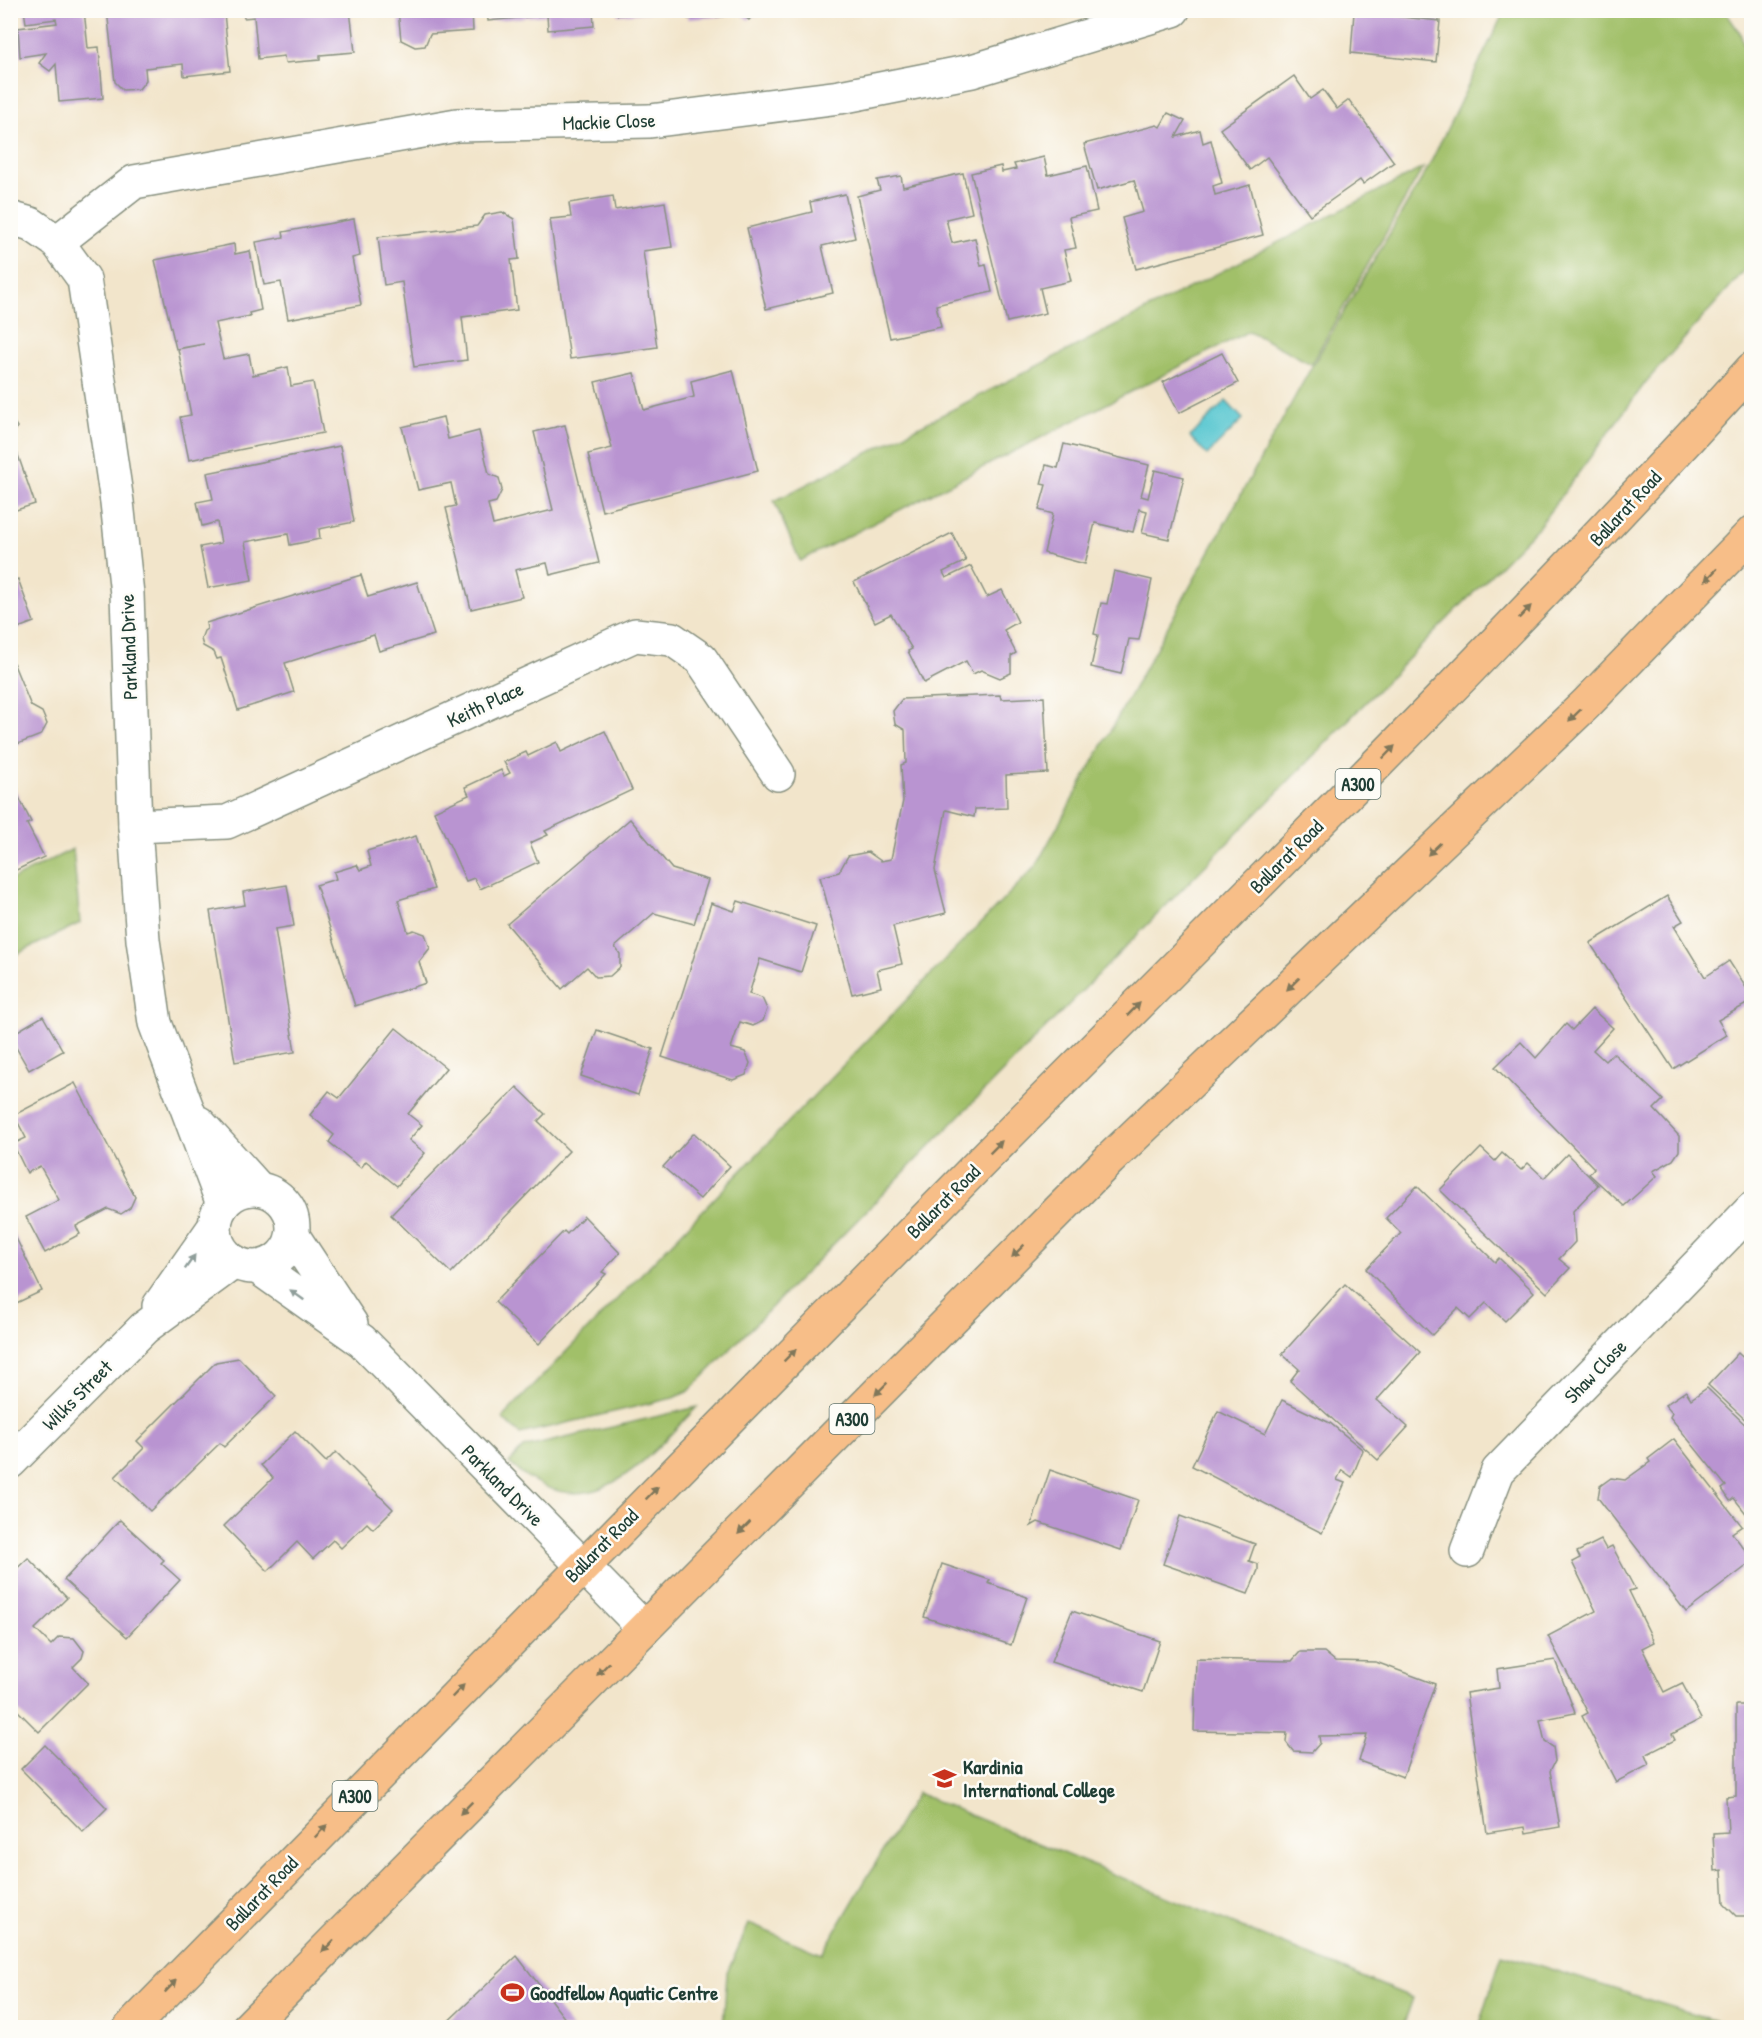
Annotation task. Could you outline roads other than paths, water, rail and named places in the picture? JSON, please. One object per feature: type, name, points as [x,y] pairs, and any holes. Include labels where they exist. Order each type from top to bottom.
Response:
[{"type":"highway","name":"Ballarat Road","points":[[130,2028],[581,1565],[1389,752],[1626,508],[1752,369]]},
{"type":"highway","name":"A300","points":[[248,2028],[1110,1159],[1586,704],[1752,533]]},
{"type":"street","name":"Mackie Close","points":[[57,242],[134,182],[457,125],[650,121],[840,97],[972,71],[1173,10]]},
{"type":"street","name":"Parkland Drive","points":[[10,218],[31,224],[57,242],[84,279],[117,502],[127,594],[135,825],[144,940],[155,1023],[188,1111],[219,1215]]},
{"type":"street","name":"Keith Place","points":[[135,825],[226,822],[635,635],[672,639],[701,660],[778,774]]},
{"type":"street","name":"Parkland Drive","points":[[188,1111],[259,1188]]},
{"type":"street","points":[[259,1188],[272,1192],[283,1200],[294,1223],[289,1248],[271,1264],[247,1265],[220,1247],[219,1215],[239,1191],[259,1188]]},
{"type":"street","name":"Shaw Close","points":[[1467,1551],[1498,1472],[1752,1209]]},
{"type":"street","name":"Wilks Street","points":[[10,1462],[144,1328],[219,1215]]},
{"type":"street","name":"Parkland Drive","points":[[293,1236],[362,1341],[644,1628]]},
{"type":"street","name":"Parkland Drive","points":[[247,1265],[362,1341]]},
{"type":"street","name":"Wilks Street","points":[[144,1328],[247,1265]]},
{"type":"water","points":[[1226,401],[1243,419],[1207,455],[1190,437]]},
{"type":"place","name":"Kardinia International College","points":[[945,1778]]},
{"type":"place","name":"Goodfellow Aquatic Centre","points":[[512,1992]]}]
